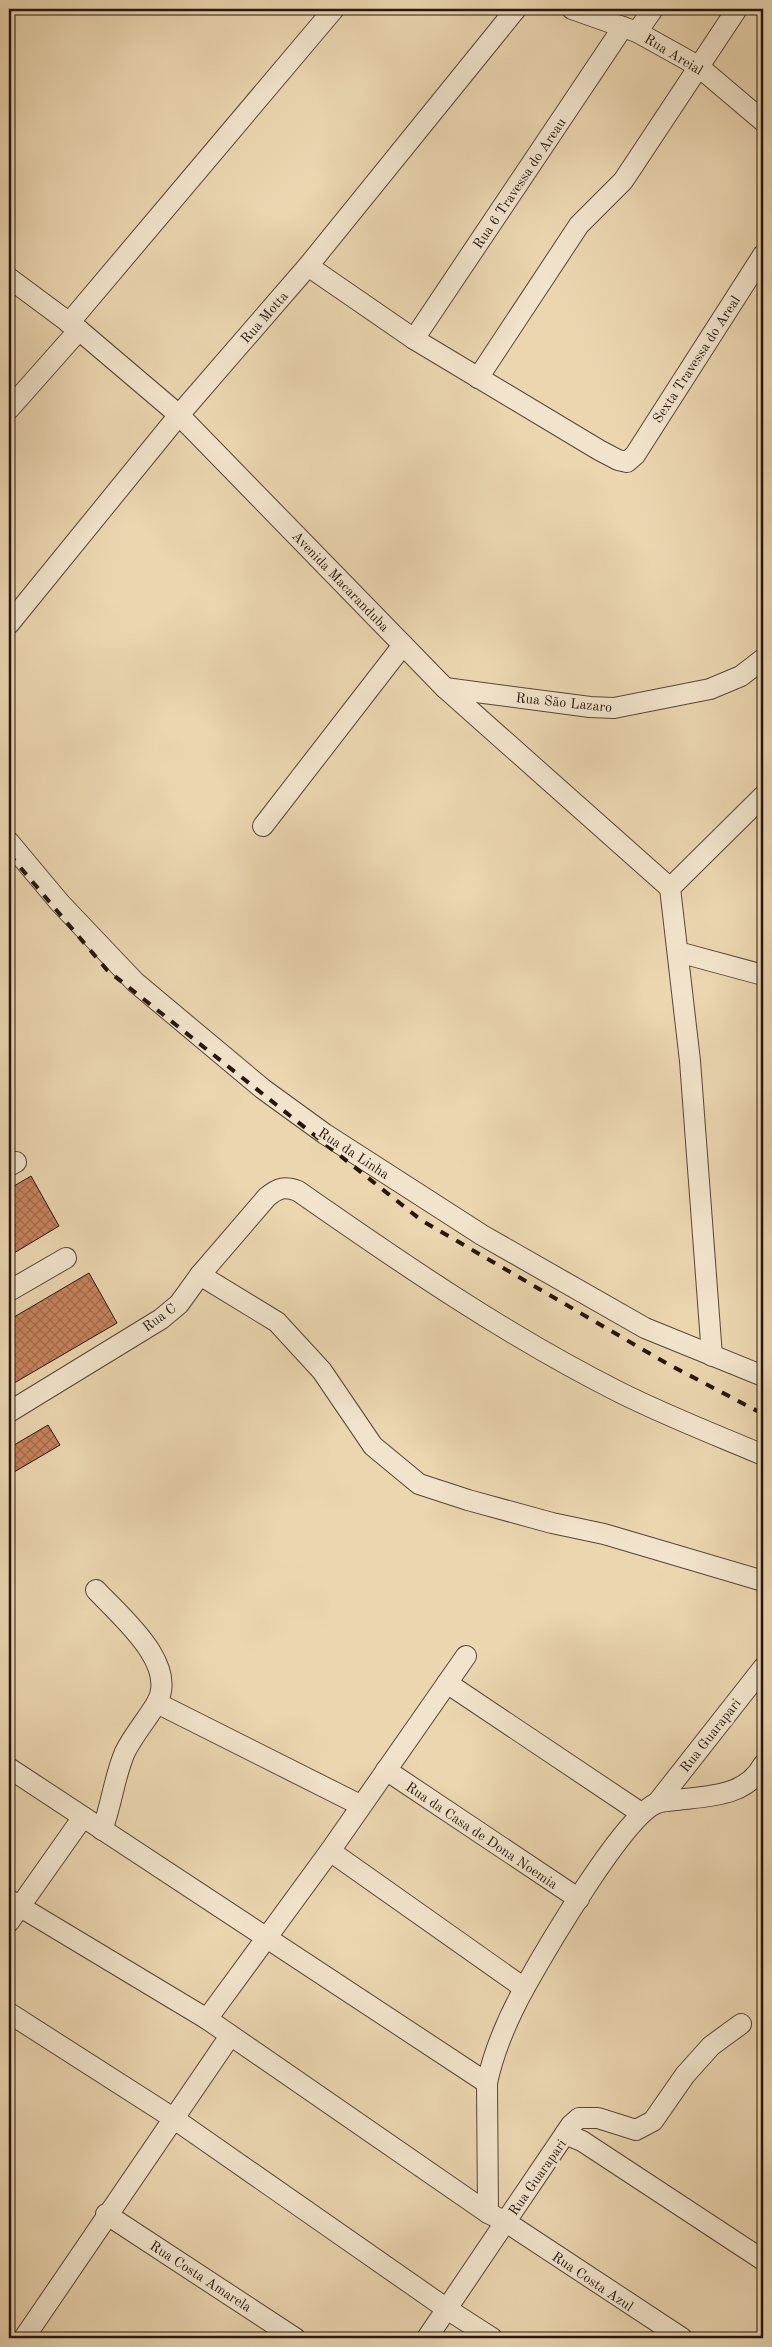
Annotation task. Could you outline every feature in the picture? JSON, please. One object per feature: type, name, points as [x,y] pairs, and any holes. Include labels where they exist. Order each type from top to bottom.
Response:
[{"type":"street","points":[[9,409],[334,9]]},
{"type":"street","name":"Rua Motta","points":[[9,624],[179,415],[308,266],[516,9]]},
{"type":"street","name":"Rua Areial","points":[[572,9],[630,30],[698,66],[763,121]]},
{"type":"street","name":"Rua 6 Travessa do Areau","points":[[414,339],[630,30],[653,9]]},
{"type":"street","points":[[308,266],[414,339],[478,378],[579,225],[628,173],[738,9]]},
{"type":"street","name":"Sexta Travessa do Areal","points":[[478,378],[599,450],[618,460],[627,462],[654,426],[763,255]]},
{"type":"street","name":"Avenida Macaranduba","points":[[9,278],[74,327],[179,415],[445,688],[670,888]]},
{"type":"street","points":[[263,826],[403,644]]},
{"type":"street","name":"Rua São Lazaro","points":[[445,688],[590,708],[614,708],[635,706],[727,683],[741,676],[763,659]]},
{"type":"street","points":[[712,1356],[690,1061],[670,888],[763,796]]},
{"type":"street","name":"Rua da Linha","points":[[9,842],[60,903],[135,982],[271,1096],[325,1134],[482,1236],[645,1328],[763,1376]]},
{"type":"street","points":[[678,952],[763,974]]},
{"type":"street","name":"Rua C","points":[[9,1412],[161,1319],[179,1304],[200,1275],[262,1203],[280,1188],[298,1192],[429,1282],[594,1379],[646,1405],[763,1455]]},
{"type":"street","points":[[9,1291],[66,1258]]},
{"type":"street","points":[[200,1275],[277,1322],[322,1371],[373,1446],[419,1484],[468,1500],[552,1523],[604,1534],[763,1581]]},
{"type":"street","points":[[96,1590],[144,1642],[160,1669],[161,1690],[157,1703],[135,1732],[125,1753],[102,1830]]},
{"type":"street","points":[[207,2019],[330,1851],[360,1805],[466,1656]]},
{"type":"street","name":"Rua Guarapari","points":[[488,2213],[487,2082],[496,2052],[524,1988],[600,1866],[763,1668]]},
{"type":"street","points":[[447,1683],[649,1808],[727,1793],[747,1784],[763,1765]]},
{"type":"street","points":[[157,1703],[360,1805]]},
{"type":"street","points":[[9,1768],[487,2082]]},
{"type":"street","name":"Rua da Casa de Dona Noemia","points":[[386,1770],[579,1899]]},
{"type":"street","points":[[13,1910],[83,1817]]},
{"type":"street","points":[[330,1851],[524,1988]]},
{"type":"street","name":"Rua Costa Azul","points":[[13,1910],[207,2019],[488,2213],[506,2222],[682,2338]]},
{"type":"street","points":[[9,2013],[173,2118],[447,2309],[492,2338]]},
{"type":"street","points":[[565,2134],[579,2118],[598,2118],[636,2130],[653,2121],[685,2075],[711,2046],[741,2024]]},
{"type":"street","points":[[24,2338],[106,2214],[230,2036]]},
{"type":"street","name":"Rua Guarapari","points":[[427,2338],[565,2134],[582,2141],[763,2260]]},
{"type":"street","name":"Rua Costa Amarela","points":[[106,2214],[295,2338]]},
{"type":"building","points":[[31,1176],[59,1226],[9,1256],[9,1189]]},
{"type":"building","points":[[89,1273],[117,1323],[9,1386],[9,1320]]},
{"type":"building","points":[[48,1425],[60,1445],[9,1475],[9,1448]]},
{"type":"railway","points":[[9,854],[107,970],[421,1220],[666,1363],[763,1414]]}]
